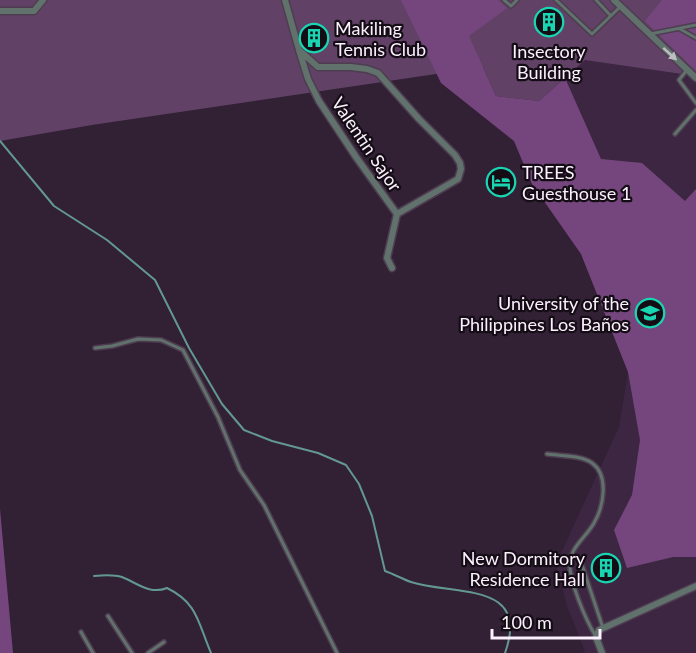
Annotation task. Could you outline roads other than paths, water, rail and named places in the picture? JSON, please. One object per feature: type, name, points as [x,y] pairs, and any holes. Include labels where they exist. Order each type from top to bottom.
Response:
[{"type":"street","points":[[0,11],[34,11],[43,0]]},
{"type":"street","name":"Valentin Sajor","points":[[285,0],[299,50],[308,79],[356,158],[398,214],[458,179],[461,170],[460,162],[455,155],[378,73],[351,67],[318,67],[299,50]]},
{"type":"street","points":[[614,0],[696,78]]},
{"type":"street","points":[[392,268],[387,258],[398,214]]},
{"type":"street","points":[[602,653],[596,637],[599,630],[696,586]]},
{"type":"lane","points":[[504,0],[511,6],[517,0]]},
{"type":"lane","points":[[556,0],[592,34],[620,6]]},
{"type":"lane","points":[[596,0],[612,16]]},
{"type":"lane","points":[[648,34],[696,25]]},
{"type":"lane","points":[[679,28],[696,38]]},
{"type":"lane","points":[[687,69],[679,80],[696,104]]},
{"type":"lane","points":[[675,134],[696,110]]},
{"type":"lane","points":[[95,348],[138,339],[161,340],[183,350],[218,417],[240,470],[264,505],[337,653]]},
{"type":"lane","points":[[547,454],[574,457],[593,463],[600,474],[604,492],[595,522],[572,553],[570,563],[577,595],[596,637]]},
{"type":"lane","points":[[581,562],[603,628]]},
{"type":"lane","points":[[108,616],[132,653]]},
{"type":"lane","points":[[81,632],[93,653]]},
{"type":"lane","points":[[148,653],[164,642]]},
{"type":"waterway","points":[[0,141],[54,206],[107,240],[155,280],[189,348],[222,404],[244,430],[272,441],[318,453],[346,465],[359,484],[372,516],[385,571],[411,582],[484,596],[498,603],[507,614],[510,630],[505,653]]},
{"type":"waterway","points":[[94,576],[119,576],[149,589],[167,588],[177,594],[185,600],[196,615],[211,653]]},
{"type":"place","name":"Insectory Building","points":[[549,22]]},
{"type":"place","name":"Makiling Tennis Club","points":[[314,38]]},
{"type":"place","name":"TREES Guesthouse 1","points":[[501,182]]},
{"type":"place","name":"University of the Philippines Los Baños","points":[[650,313]]},
{"type":"place","name":"New Dormitory Residence Hall","points":[[606,568]]}]
